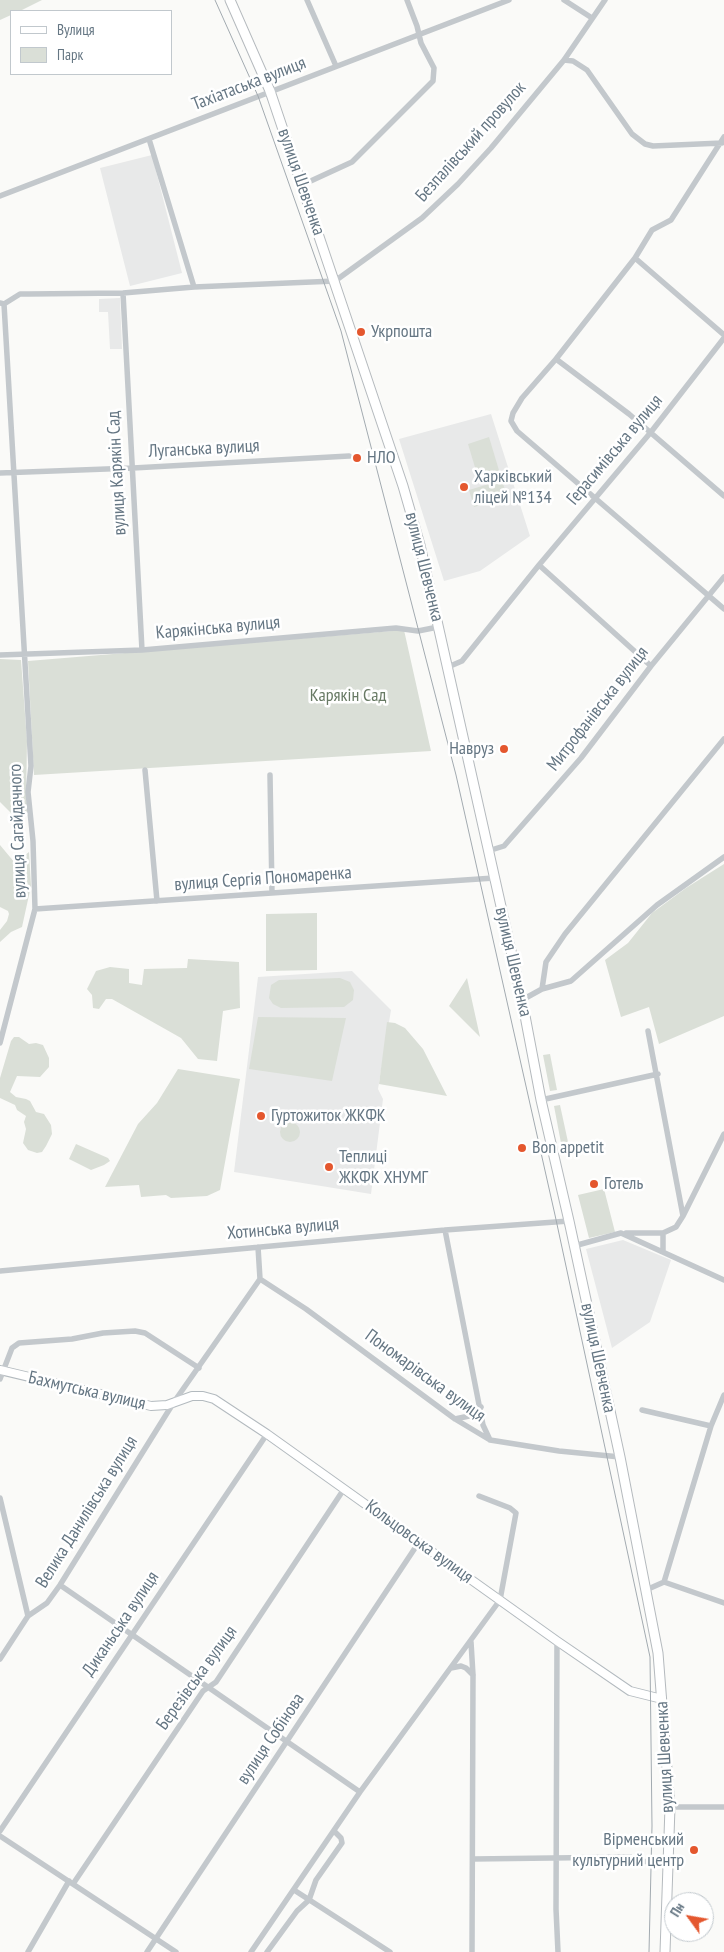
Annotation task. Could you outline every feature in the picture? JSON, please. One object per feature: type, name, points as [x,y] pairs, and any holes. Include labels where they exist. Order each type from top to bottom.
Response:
[{"type":"main road","name":"вулиця Шевченка","points":[[230,0],[270,91],[403,486],[420,545],[448,667],[522,1000],[540,1100],[569,1221],[620,1457],[658,1653],[670,1807],[665,1952]]},
{"type":"street","points":[[307,0],[336,66]]},
{"type":"street","points":[[302,184],[352,162],[433,81],[434,68],[421,43],[407,0]]},
{"type":"street","name":"Тахіатаська вулиця","points":[[0,196],[509,0]]},
{"type":"street","points":[[564,0],[592,18]]},
{"type":"street","name":"Безпалівський провулок","points":[[335,281],[422,218],[458,184],[491,148],[564,60],[605,0]]},
{"type":"street","points":[[564,60],[573,61],[587,70],[632,134],[645,144],[653,146],[723,141]]},
{"type":"street","points":[[149,139],[194,287]]},
{"type":"street","points":[[723,141],[671,220],[652,230],[635,258],[556,359],[522,398],[513,413],[512,422],[517,431],[724,609]]},
{"type":"street","points":[[635,258],[724,336]]},
{"type":"street","points":[[2,303],[20,294],[123,294],[194,287],[335,281]]},
{"type":"street","name":"вулиця Карякін Сад","points":[[123,294],[142,650]]},
{"type":"street","name":"вулиця Сагайдачного","points":[[0,1043],[35,909],[33,841],[28,792],[31,766],[2,303]]},
{"type":"street","name":"Герасимівська вулиця","points":[[448,667],[462,661],[539,565],[651,432],[724,336]]},
{"type":"street","points":[[556,359],[629,414],[724,496]]},
{"type":"street","name":"Луганська вулиця","points":[[0,473],[349,456]]},
{"type":"street","points":[[539,565],[651,666]]},
{"type":"street","name":"Митрофанівська вулиця","points":[[488,851],[504,846],[581,758],[651,666],[724,577]]},
{"type":"street","name":"Карякінська вулиця","points":[[0,655],[142,650],[396,628],[418,631],[438,627]]},
{"type":"street","points":[[542,990],[546,962],[565,934],[724,738]]},
{"type":"street","points":[[146,770],[157,901]]},
{"type":"street","points":[[270,774],[272,893]]},
{"type":"street","points":[[522,1000],[542,990],[571,981],[656,906],[724,857]]},
{"type":"street","name":"вулиця Сергія Пономаренка","points":[[35,909],[494,878]]},
{"type":"street","points":[[648,1031],[658,1074],[684,1216]]},
{"type":"street","points":[[540,1100],[658,1074]]},
{"type":"street","points":[[574,1246],[621,1233],[663,1233],[676,1227],[684,1216],[724,1134]]},
{"type":"street","points":[[679,1194],[685,1198],[692,1198]]},
{"type":"street","name":"Хотинська вулиця","points":[[0,1271],[445,1230],[569,1221]]},
{"type":"street","points":[[445,1230],[483,1425],[490,1440]]},
{"type":"street","points":[[621,1233],[724,1280]]},
{"type":"street","points":[[663,1233],[663,1251]]},
{"type":"street","points":[[258,1247],[260,1279]]},
{"type":"street","name":"Пономарівська вулиця","points":[[260,1279],[306,1309],[455,1420],[490,1440],[559,1451],[620,1457]]},
{"type":"street","name":"Велика Данилівська вулиця","points":[[0,1659],[28,1616],[46,1603],[60,1585],[174,1402],[260,1279]]},
{"type":"street","points":[[1,1373],[12,1348],[19,1344],[72,1339],[103,1333],[135,1331],[145,1333],[199,1368]]},
{"type":"street","name":"Бахмутська вулиця","points":[[1,1373],[151,1406],[162,1406],[174,1402]]},
{"type":"street","points":[[664,1582],[711,1426],[724,1395]]},
{"type":"street","name":"Кольцовська вулиця","points":[[174,1402],[192,1396],[209,1397],[267,1434],[630,1691],[662,1699]]},
{"type":"street","points":[[455,1420],[469,1416],[480,1407]]},
{"type":"street","points":[[642,1410],[711,1426]]},
{"type":"street","name":"Диканьська вулиця","points":[[0,1831],[267,1434]]},
{"type":"street","name":"Березівська вулиця","points":[[28,1952],[71,1883],[203,1691],[216,1682],[344,1488]]},
{"type":"street","points":[[251,1952],[360,1792],[500,1600],[516,1516],[514,1511],[479,1496]]},
{"type":"street","points":[[0,1498],[28,1616]]},
{"type":"street","name":"вулиця Собінова","points":[[147,1952],[419,1542]]},
{"type":"street","points":[[646,1590],[664,1582],[724,1603]]},
{"type":"street","points":[[60,1585],[360,1792]]},
{"type":"street","points":[[557,1641],[556,1909],[558,1952]]},
{"type":"street","points":[[471,1642],[473,1675],[472,1952]]},
{"type":"street","points":[[451,1668],[461,1666],[473,1675]]},
{"type":"street","points":[[670,1807],[724,1807]]},
{"type":"street","points":[[268,1952],[297,1910],[309,1900],[316,1880],[342,1843],[341,1838],[334,1831]]},
{"type":"street","points":[[0,1836],[176,1952]]},
{"type":"street","points":[[472,1859],[630,1857],[637,1862],[668,1863]]},
{"type":"street","points":[[294,1890],[390,1952]]},
{"type":"shaded area","points":[[152,155],[182,273],[130,286],[100,168]]},
{"type":"shaded area","points":[[120,298],[122,349],[110,349],[108,312],[99,312],[99,299]]},
{"type":"shaded area","name":"Харківський ліцей №134","points":[[491,414],[530,536],[480,571],[444,581],[399,439]]},
{"type":"shaded area","points":[[352,971],[391,1010],[378,1089],[383,1099],[371,1194],[234,1172],[258,977]]},
{"type":"shaded area","points":[[623,1240],[671,1260],[650,1322],[612,1348],[586,1249]]},
{"type":"green space","points":[[0,0],[42,0],[22,10],[10,10],[10,15],[0,20]]},
{"type":"green space","points":[[489,437],[501,477],[480,484],[468,444]]},
{"type":"green space","points":[[502,480],[507,497],[474,507],[469,490]]},
{"type":"green space","name":"Карякін Сад","points":[[404,630],[431,751],[34,775],[28,661]]},
{"type":"green space","points":[[0,659],[21,660],[27,741],[26,800],[29,811],[18,820],[0,802]]},
{"type":"green space","points":[[0,845],[15,863],[29,852],[31,886],[22,927],[11,932],[0,942],[0,930],[7,921],[9,914],[8,911],[0,907]]},
{"type":"green space","points":[[724,864],[724,1016],[659,1044],[649,1007],[621,1017],[605,960],[628,943],[652,913],[686,888]]},
{"type":"green space","points":[[317,913],[317,970],[266,971],[266,914]]},
{"type":"green space","points":[[188,959],[239,962],[240,1008],[223,1011],[217,1061],[198,1059],[181,1038],[112,999],[106,999],[99,1009],[93,1008],[92,995],[87,989],[96,971],[110,967],[129,969],[129,983],[142,985],[144,969],[187,968]]},
{"type":"green space","points":[[340,978],[350,982],[354,990],[353,1000],[344,1007],[281,1008],[273,1004],[269,998],[271,985],[279,980]]},
{"type":"green space","points":[[467,978],[480,1037],[449,1006]]},
{"type":"green space","points":[[258,1017],[346,1018],[332,1081],[249,1069]]},
{"type":"green space","points":[[387,1022],[395,1023],[405,1028],[423,1049],[447,1096],[379,1084]]},
{"type":"green space","points":[[14,1037],[19,1037],[29,1044],[43,1045],[49,1058],[49,1067],[40,1077],[17,1076],[10,1092],[16,1097],[30,1101],[36,1112],[44,1114],[51,1125],[52,1134],[42,1152],[37,1153],[28,1150],[23,1143],[26,1116],[17,1110],[15,1105],[0,1098],[0,1078],[11,1041]]},
{"type":"green space","points":[[550,1054],[557,1090],[550,1091],[543,1055]]},
{"type":"green space","points":[[178,1069],[240,1079],[220,1190],[207,1196],[171,1198],[166,1195],[141,1197],[139,1185],[105,1187],[138,1124],[157,1103]]},
{"type":"green space","points":[[560,1105],[568,1142],[561,1143],[554,1106]]},
{"type":"green space","points":[[290,1122],[297,1125],[300,1132],[297,1139],[290,1142],[283,1139],[280,1132],[283,1125]]},
{"type":"green space","points":[[76,1144],[108,1158],[110,1161],[91,1170],[69,1159]]},
{"type":"green space","points":[[604,1189],[615,1232],[589,1238],[578,1195]]},
{"type":"tram line","points":[[215,0],[258,96],[341,331],[456,775],[555,1215],[650,1657],[652,1826],[649,1952]]},
{"type":"place","name":"Укрпошта","points":[[361,332]]},
{"type":"place","name":"НЛО","points":[[357,458]]},
{"type":"place","name":"Харківський ліцей №134","points":[[464,487]]},
{"type":"place","name":"Навруз","points":[[504,749]]},
{"type":"place","name":"Гуртожиток ЖКФК","points":[[261,1116]]},
{"type":"place","name":"Bon appetit","points":[[522,1148]]},
{"type":"place","name":"Теплиці ЖКФК ХНУМГ","points":[[329,1167]]},
{"type":"place","name":"Готель","points":[[594,1184]]},
{"type":"place","name":"Вірменський культурний центр","points":[[694,1850]]}]
